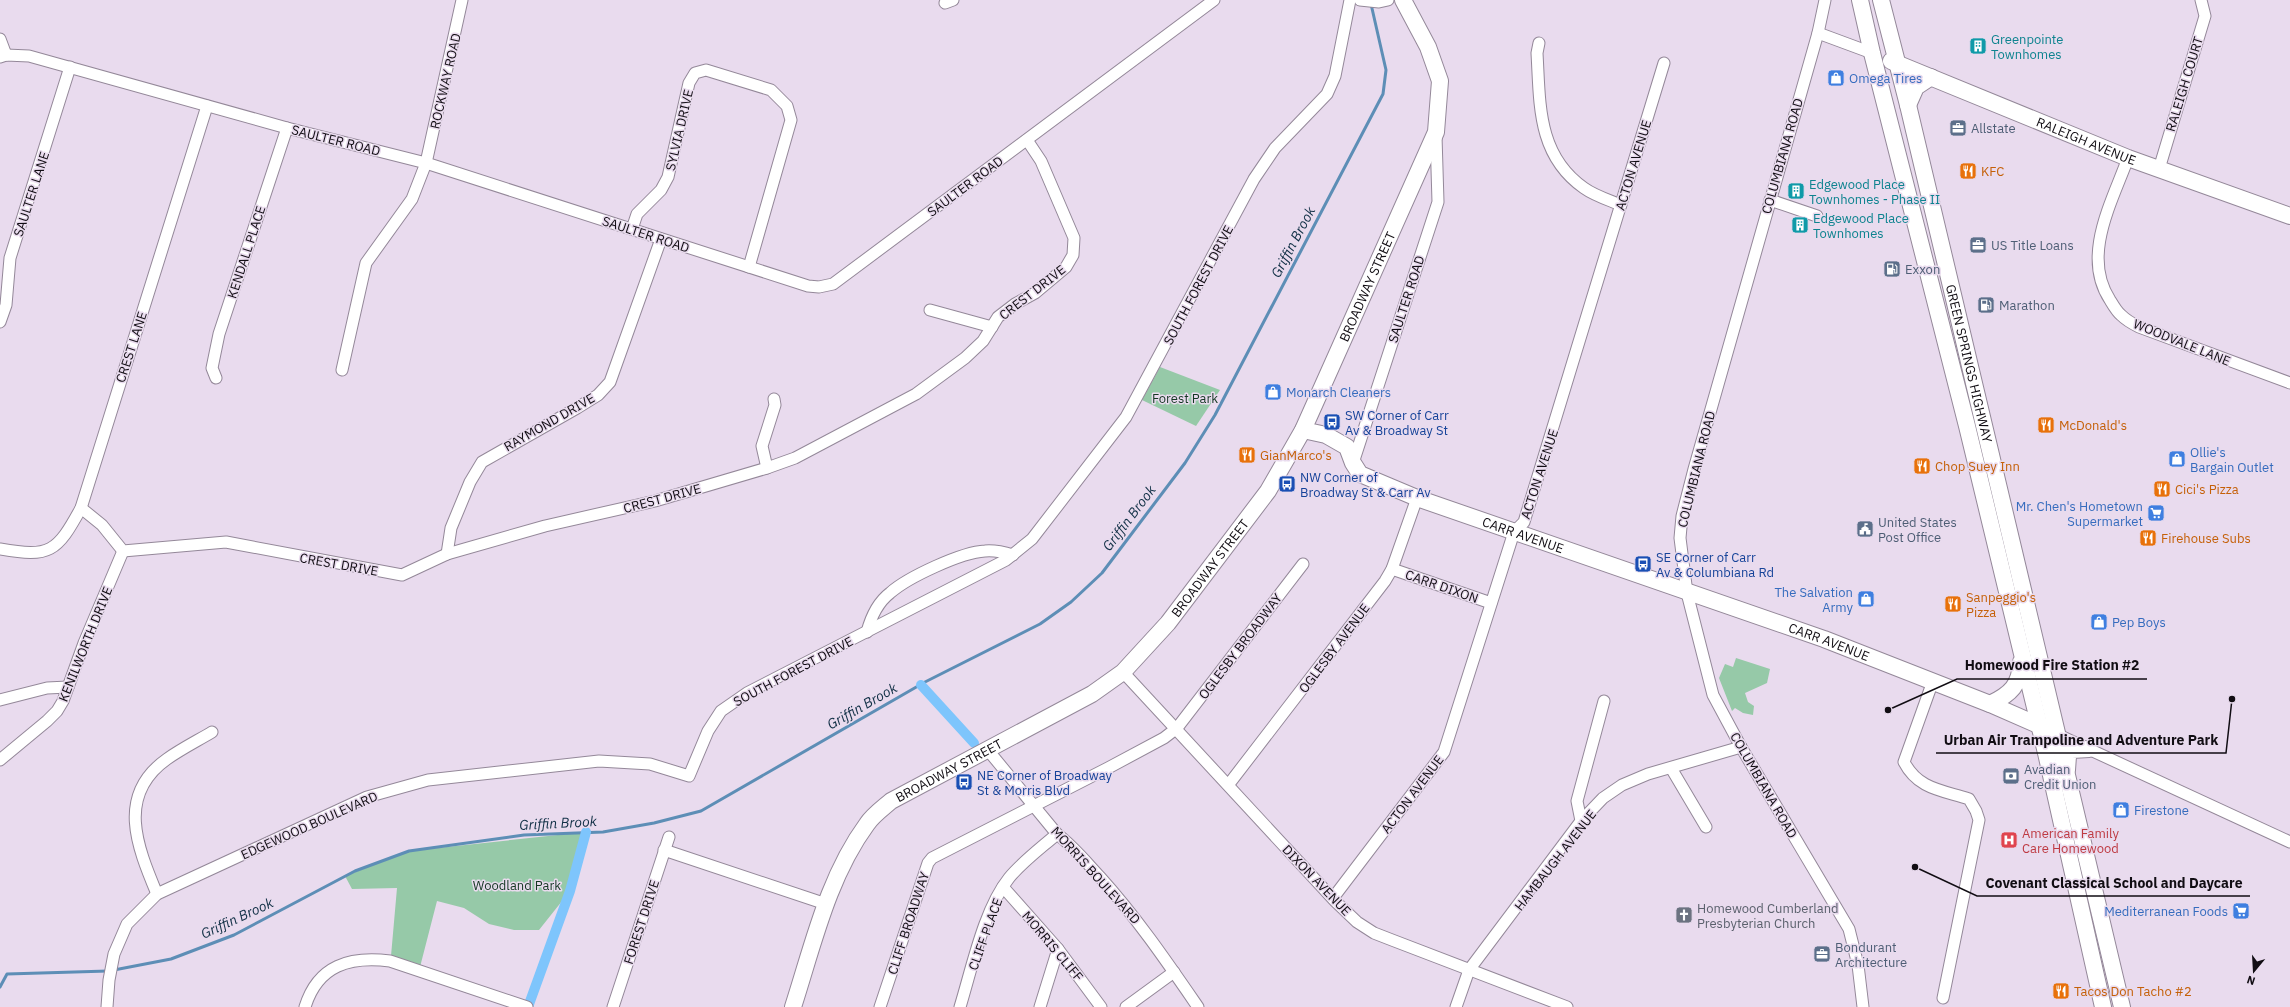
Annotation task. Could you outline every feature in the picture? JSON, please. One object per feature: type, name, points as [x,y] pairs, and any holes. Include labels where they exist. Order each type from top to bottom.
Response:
[{"type":"street","name":"ROCKWAY ROAD","points":[[342,370],[366,263],[412,199],[426,163],[462,0]]},
{"type":"street","name":"SAULTER ROAD","points":[[3,56],[29,56],[287,128],[426,163],[808,286],[819,287],[834,284],[1214,0]]},
{"type":"street","name":"SOUTH FOREST DRIVE","points":[[689,776],[708,731],[721,711],[747,693],[1006,560],[1032,539],[1126,418],[1254,179],[1275,148],[1327,94],[1335,76],[1350,0]]},
{"type":"street","points":[[1360,0],[1384,1]]},
{"type":"street","name":"BROADWAY STREET","points":[[793,1007],[826,904],[845,859],[867,823],[891,800],[1092,694],[1123,672],[1168,623],[1268,491],[1303,430],[1436,132],[1440,81],[1428,47],[1404,0]]},
{"type":"street","name":"COLUMBIANA ROAD","points":[[1825,0],[1818,33],[1682,516],[1680,538],[1686,593],[1713,695],[1741,747],[1849,929],[1858,965],[1863,1007]]},
{"type":"street","name":"GREEN SPRINGS HIGHWAY","points":[[1860,0],[1872,53],[1965,420],[2039,725],[2102,1007]]},
{"type":"street","name":"GREEN SPRINGS HIGHWAY","points":[[1881,0],[1908,105],[2122,1007]]},
{"type":"street","name":"RALEIGH COURT","points":[[2159,169],[2205,16],[2201,0]]},
{"type":"street","name":"RALEIGH AVENUE","points":[[1818,33],[1872,53],[2128,158],[2290,216]]},
{"type":"street","points":[[0,39],[3,56]]},
{"type":"street","points":[[1539,43],[1537,53],[1540,118],[1558,162],[1569,177],[1586,190],[1621,205]]},
{"type":"street","name":"ACTON AVENUE","points":[[1333,898],[1444,752],[1514,532],[1524,525],[1664,63]]},
{"type":"street","name":"SAULTER LANE","points":[[0,322],[6,305],[10,258],[70,67]]},
{"type":"street","name":"SYLVIA DRIVE","points":[[632,229],[637,214],[661,190],[668,177],[689,84],[695,73],[706,70],[771,90],[787,106],[791,120],[748,267]]},
{"type":"street","points":[[1908,105],[1916,87],[1931,77]]},
{"type":"street","name":"CREST LANE","points":[[0,549],[28,554],[44,552],[57,544],[66,535],[81,508],[207,106]]},
{"type":"street","name":"KENDALL PLACE","points":[[216,378],[212,368],[219,334],[287,128]]},
{"type":"street","name":"SAULTER ROAD","points":[[1353,463],[1438,202],[1436,132]]},
{"type":"street","name":"CREST DRIVE","points":[[123,551],[226,542],[402,576],[447,554],[546,526],[655,501],[767,468],[801,455],[916,394],[965,358],[983,341],[998,317],[1066,267],[1073,255],[1074,238],[1041,161],[1027,140]]},
{"type":"street","name":"WOODVALE LANE","points":[[2128,158],[2106,216],[2098,247],[2097,266],[2102,288],[2120,315],[2139,327],[2290,383]]},
{"type":"street","points":[[1770,200],[1817,216]]},
{"type":"street","name":"RAYMOND DRIVE","points":[[447,554],[451,528],[470,482],[482,462],[598,395],[610,382],[661,239]]},
{"type":"street","points":[[930,310],[992,327]]},
{"type":"street","points":[[767,468],[762,446],[775,405],[774,399]]},
{"type":"street","name":"CARR AVENUE","points":[[1303,430],[1326,435],[1347,447],[1353,463],[1360,474],[1417,498],[1686,593],[1824,639],[1933,681],[2039,725],[2290,842]]},
{"type":"street","name":"OGLESBY AVENUE","points":[[1229,784],[1314,675],[1392,568],[1417,498]]},
{"type":"street","points":[[81,508],[102,525],[123,551]]},
{"type":"street","name":"KENILWORTH DRIVE","points":[[0,760],[57,711],[123,551]]},
{"type":"street","name":"SOUTH FOREST DRIVE","points":[[867,632],[876,608],[889,593],[901,584],[969,553],[999,551],[1013,555]]},
{"type":"street","name":"OGLESBY BROADWAY","points":[[1034,806],[1164,738],[1177,728],[1303,564]]},
{"type":"street","name":"CARR DIXON","points":[[1392,568],[1491,603]]},
{"type":"street","points":[[1990,704],[2003,698],[2012,690],[2020,676],[2021,652]]},
{"type":"street","name":"DIXON AVENUE","points":[[1123,672],[1357,922],[1374,933],[1567,1007]]},
{"type":"street","points":[[1933,681],[1904,762],[1910,774],[1920,783],[1969,798],[1979,820],[1943,998]]},
{"type":"street","points":[[0,700],[47,688],[68,687]]},
{"type":"street","points":[[1582,822],[1577,801],[1604,701]]},
{"type":"street","points":[[157,894],[138,842],[134,817],[136,800],[149,775],[166,759],[212,732]]},
{"type":"street","name":"HAMBAUGH AVENUE","points":[[1456,1007],[1469,970],[1582,822],[1603,798],[1622,785],[1648,774],[1741,747]]},
{"type":"street","points":[[2066,776],[2068,756],[2072,750],[2090,748]]},
{"type":"street","name":"MORRIS BOULEVARD","points":[[988,749],[1034,806],[1045,817],[1057,834],[1071,845],[1125,905],[1166,958],[1198,1007]]},
{"type":"street","name":"EDGEWOOD BOULEVARD","points":[[107,1007],[112,962],[127,924],[157,894],[367,797],[428,780],[599,761],[650,764],[689,776]]},
{"type":"street","points":[[1671,768],[1706,828]]},
{"type":"street","name":"CLIFF BROADWAY","points":[[880,1007],[928,863],[932,858],[1034,806]]},
{"type":"street","name":"CLIFF PLACE","points":[[960,1007],[991,909],[1003,887],[1010,877],[1057,834]]},
{"type":"street","name":"FOREST DRIVE","points":[[613,1007],[669,837]]},
{"type":"street","points":[[664,850],[826,904]]},
{"type":"street","name":"MORRIS CLIFF","points":[[1003,887],[1058,949],[1101,1007]]},
{"type":"street","points":[[1040,1007],[1058,949]]},
{"type":"street","points":[[305,1007],[310,993],[327,972],[346,963],[367,958],[390,961],[527,1007]]},
{"type":"street","points":[[1126,1007],[1174,972]]},
{"type":"green space","name":"Forest Park","points":[[1160,367],[1220,390],[1196,426],[1142,400]]},
{"type":"green space","points":[[1736,658],[1770,669],[1767,683],[1745,693],[1748,702],[1754,706],[1753,715],[1743,713],[1735,708],[1732,711],[1719,678],[1725,664],[1733,667]]},
{"type":"green space","name":"Woodland Park","points":[[586,832],[570,891],[539,930],[514,930],[489,924],[464,908],[437,901],[420,967],[391,956],[397,888],[352,889],[345,876],[409,851]]},
{"type":"waterway","name":"Griffin Brook","points":[[114,970],[171,959],[234,935],[355,871],[409,851],[524,835],[603,832],[654,823],[701,811],[925,682],[1040,624],[1071,602],[1102,573],[1185,463],[1215,415],[1383,94],[1386,70],[1371,4]]},
{"type":"waterway","points":[[921,685],[974,743]]},
{"type":"waterway","points":[[528,1007],[570,891],[586,832]]},
{"type":"waterway","name":"Griffin Brook","points":[[0,987],[7,974],[108,971]]},
{"type":"place","name":"Greenpointe Townhomes","points":[[1978,46]]},
{"type":"place","name":"Omega Tires","points":[[1836,78]]},
{"type":"place","name":"Allstate","points":[[1958,128]]},
{"type":"place","name":"KFC","points":[[1968,171]]},
{"type":"place","name":"Edgewood Place Townhomes - Phase II","points":[[1796,191]]},
{"type":"place","name":"Edgewood Place Townhomes","points":[[1800,225]]},
{"type":"place","name":"US Title Loans","points":[[1978,245]]},
{"type":"place","name":"Exxon","points":[[1892,269]]},
{"type":"place","name":"Marathon","points":[[1986,305]]},
{"type":"place","name":"Monarch Cleaners","points":[[1273,392]]},
{"type":"place","name":"SW Corner of Carr Av & Broadway St","points":[[1332,422]]},
{"type":"place","name":"McDonald's","points":[[2046,425]]},
{"type":"place","name":"GianMarco's","points":[[1247,455]]},
{"type":"place","name":"Ollie's Bargain Outlet","points":[[2177,459]]},
{"type":"place","name":"Chop Suey Inn","points":[[1922,466]]},
{"type":"place","name":"NW Corner of Broadway St & Carr Av","points":[[1287,484]]},
{"type":"place","name":"Cici's Pizza","points":[[2162,489]]},
{"type":"place","name":"Mr. Chen's Hometown Supermarket","points":[[2156,513]]},
{"type":"place","name":"United States Post Office","points":[[1865,529]]},
{"type":"place","name":"Firehouse Subs","points":[[2148,538]]},
{"type":"place","name":"SE Corner of Carr Av & Columbiana Rd","points":[[1643,564]]},
{"type":"place","name":"The Salvation Army","points":[[1866,599]]},
{"type":"place","name":"Sanpeggio's Pizza","points":[[1953,604]]},
{"type":"place","name":"Pep Boys","points":[[2099,622]]},
{"type":"place","name":"Urban Air Trampoline and Adventure Park","points":[[2232,699]]},
{"type":"place","name":"Homewood Fire Station #2","points":[[1888,710]]},
{"type":"place","name":"Avadian Credit Union","points":[[2011,776]]},
{"type":"place","name":"NE Corner of Broadway St & Morris Blvd","points":[[964,782]]},
{"type":"place","name":"Firestone","points":[[2121,810]]},
{"type":"place","name":"American Family Care Homewood","points":[[2009,840]]},
{"type":"place","name":"Covenant Classical School and Daycare","points":[[1915,867]]},
{"type":"place","name":"Mediterranean Foods","points":[[2241,911]]},
{"type":"place","name":"Homewood Cumberland Presbyterian Church","points":[[1684,915]]},
{"type":"place","name":"Bondurant Architecture","points":[[1822,954]]},
{"type":"place","name":"Tacos Don Tacho #2","points":[[2061,991]]}]
